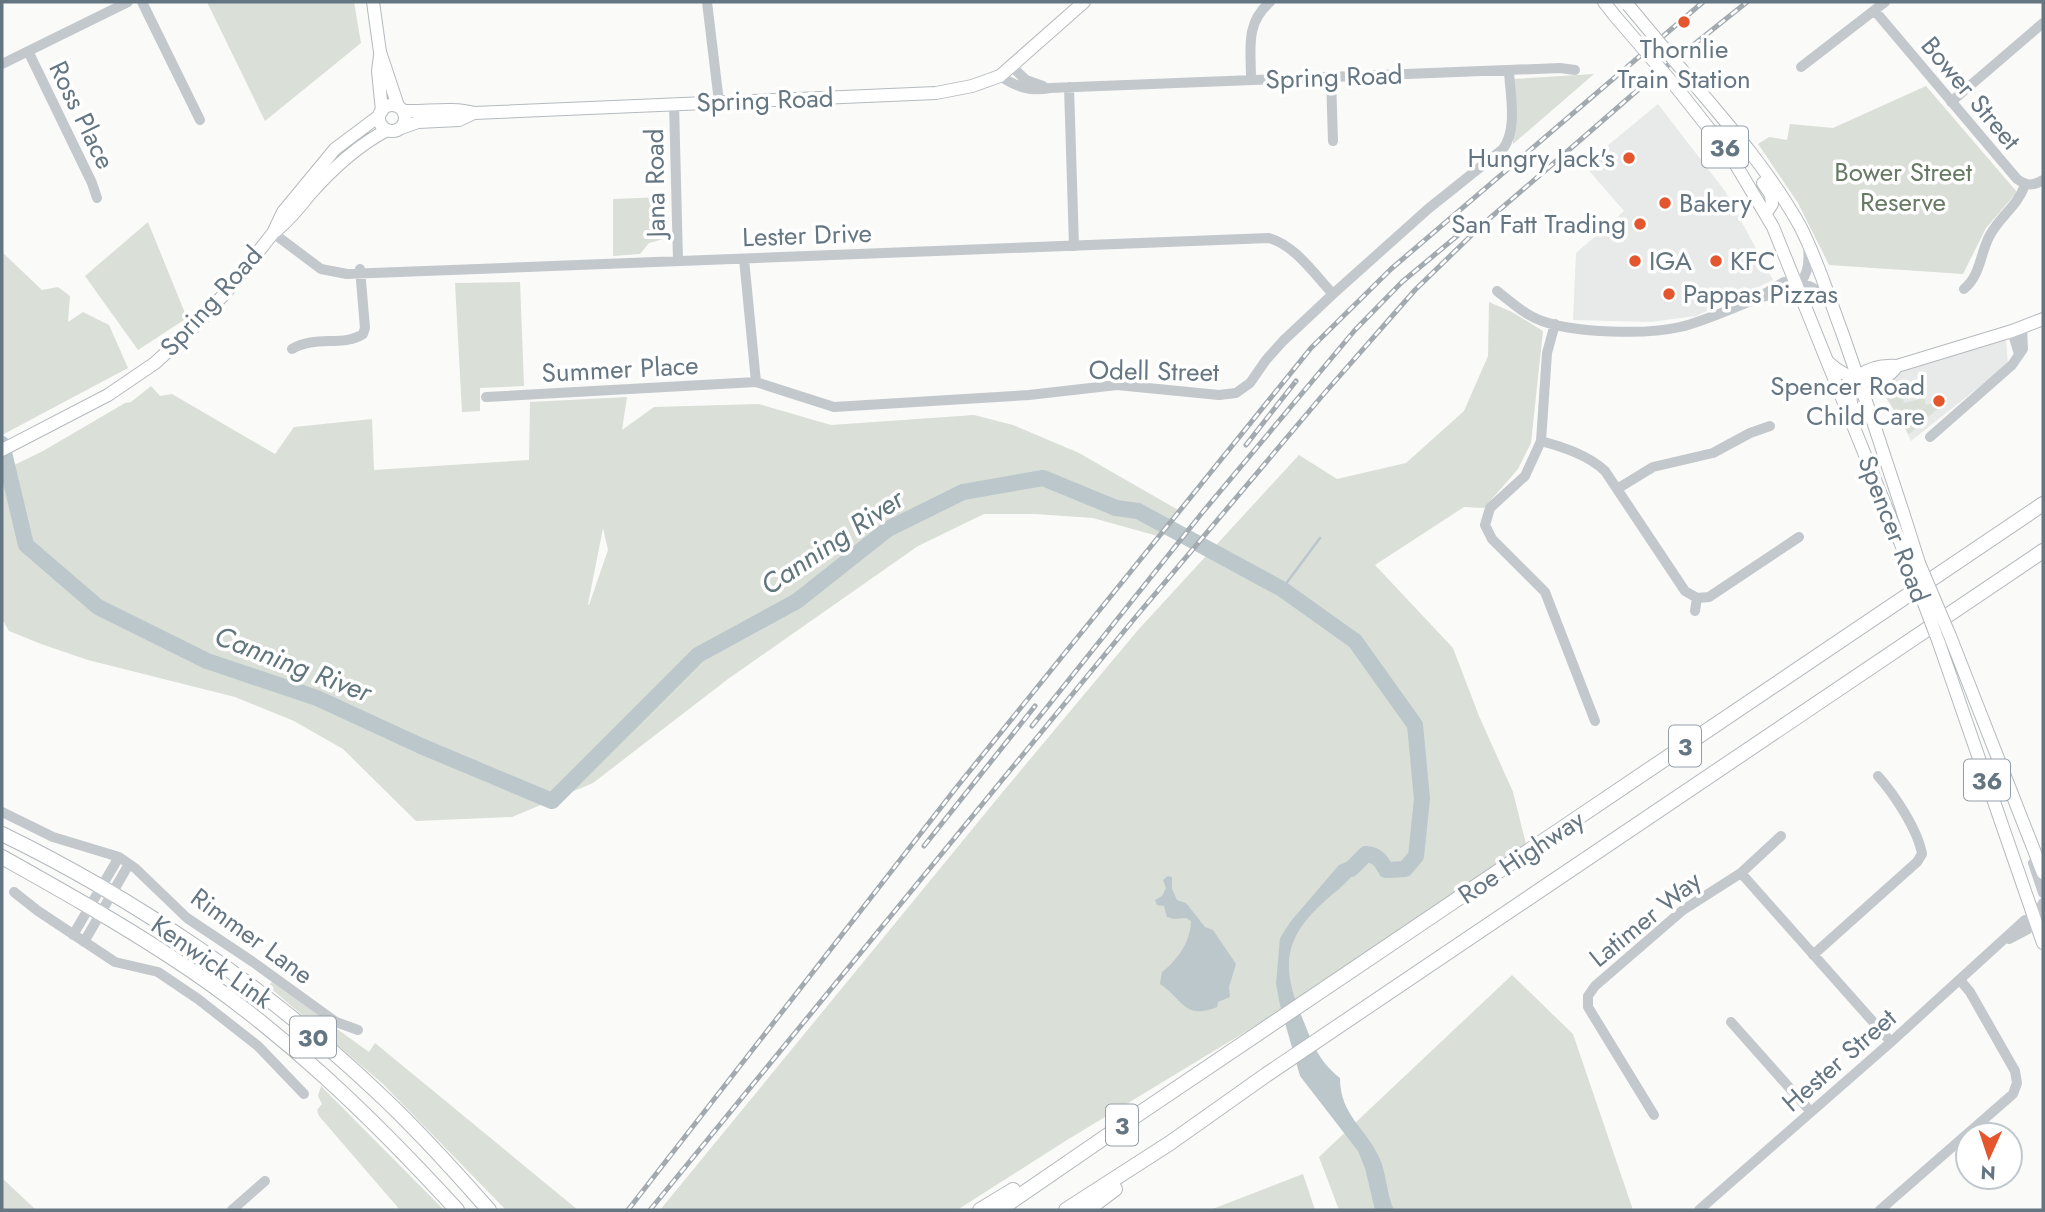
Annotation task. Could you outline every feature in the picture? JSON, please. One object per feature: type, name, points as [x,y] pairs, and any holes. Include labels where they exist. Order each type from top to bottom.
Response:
[{"type":"highway","name":"Roe Highway","points":[[999,1210],[2043,504]]},
{"type":"highway","name":"Roe Highway","points":[[1066,1210],[1170,1143],[1266,1075],[2043,551]]},
{"type":"highway","name":"Kenwick Link","points":[[2,834],[105,892],[213,959],[286,1014],[375,1090],[489,1210]]},
{"type":"highway","name":"Kenwick Link","points":[[2,857],[95,909],[221,992],[300,1054],[362,1110],[457,1210]]},
{"type":"highway","points":[[980,1210],[1082,1145],[1143,1111]]},
{"type":"highway","points":[[1087,1210],[1144,1167],[1170,1143]]},
{"type":"main road","points":[[373,2],[380,52],[405,122],[401,128]]},
{"type":"main road","points":[[1000,76],[1084,2]]},
{"type":"main road","name":"Spencer Road","points":[[1604,2],[1730,155],[1766,213],[2043,873]]},
{"type":"main road","name":"Spencer Road","points":[[1627,3],[1730,127],[1779,193],[1808,242],[1859,379],[1915,566]]},
{"type":"main road","points":[[380,52],[380,113],[381,124],[387,130]]},
{"type":"main road","name":"Spring Road","points":[[273,233],[283,212],[335,149],[389,106],[438,112],[459,109],[474,113],[936,93],[972,86],[1000,76]]},
{"type":"main road","name":"Spring Road","points":[[2,450],[124,386],[155,363],[192,329],[273,233],[291,219],[339,163],[372,139],[387,130],[394,131],[418,122],[459,120],[474,113]]},
{"type":"main road","points":[[1730,127],[1737,146],[1771,195],[1772,204],[1766,213]]},
{"type":"main road","points":[[1876,479],[1872,455],[1849,396],[1851,386],[1865,372],[1897,366],[2017,330],[2043,319]]},
{"type":"main road","points":[[1827,361],[1843,373],[1859,379]]},
{"type":"main road","name":"Spencer Road","points":[[1944,639],[2039,919],[2043,943]]},
{"type":"street","points":[[2,64],[128,2]]},
{"type":"street","points":[[142,2],[200,120]]},
{"type":"street","points":[[708,2],[719,102]]},
{"type":"street","points":[[1251,79],[1255,18],[1270,2]]},
{"type":"street","points":[[1801,67],[1885,2]]},
{"type":"street","name":"Bower Street","points":[[1875,11],[2017,179],[2025,185],[2035,185],[2043,180]]},
{"type":"street","points":[[1951,102],[2043,23]]},
{"type":"street","name":"Ross Place","points":[[28,51],[97,198]]},
{"type":"street","points":[[1012,66],[1034,84],[1050,88]]},
{"type":"street","name":"Spring Road","points":[[1000,76],[1019,87],[1035,91],[1050,88],[1251,79],[1560,68],[1575,70]]},
{"type":"street","name":"Odell Street","points":[[756,382],[834,407],[1029,395],[1117,385],[1219,394],[1236,393],[1250,383],[1283,341],[1333,294],[1427,209],[1503,149],[1509,140],[1511,129],[1510,71]]},
{"type":"street","points":[[1331,77],[1333,141]]},
{"type":"street","points":[[1069,87],[1074,246]]},
{"type":"street","name":"Jana Road","points":[[674,103],[678,261]]},
{"type":"street","points":[[1964,289],[1976,276],[1993,230],[2018,202],[2025,185]]},
{"type":"street","name":"Lester Drive","points":[[273,233],[321,269],[346,274],[360,271],[1269,238],[1291,249],[1333,294]]},
{"type":"street","points":[[1497,291],[1514,305],[1540,320],[1555,324],[1610,331],[1659,330],[1690,323],[1760,297],[1787,292],[1798,285],[1807,273],[1808,242]]},
{"type":"street","points":[[744,259],[756,382]]},
{"type":"street","points":[[292,349],[312,341],[350,340],[363,334],[365,328],[360,271]]},
{"type":"street","points":[[1798,285],[1809,286],[1829,297]]},
{"type":"street","points":[[1555,324],[1547,353],[1541,441],[1525,476],[1490,508],[1485,525],[1492,539],[1545,592],[1595,721]]},
{"type":"street","points":[[1930,437],[2012,365],[2019,354],[2017,330]]},
{"type":"street","name":"Summer Place","points":[[486,397],[756,382]]},
{"type":"street","points":[[1617,489],[1653,467],[1713,453],[1750,433],[1770,426]]},
{"type":"street","points":[[1541,441],[1561,446],[1591,460],[1605,471],[1685,591],[1697,598],[1709,597],[1799,537]]},
{"type":"street","points":[[1695,611],[1697,598]]},
{"type":"street","points":[[1813,955],[1917,862],[1922,854],[1920,842],[1890,790],[1878,776]]},
{"type":"street","name":"Rimmer Lane","points":[[2,812],[53,837],[120,857],[187,918],[336,1022],[358,1030]]},
{"type":"street","points":[[2026,829],[2027,848],[2043,893]]},
{"type":"street","name":"Latimer Way","points":[[1654,1115],[1588,1007],[1588,996],[1595,986],[1683,910],[1741,873],[1781,835]]},
{"type":"street","points":[[73,935],[95,909],[120,857]]},
{"type":"street","points":[[105,892],[129,863]]},
{"type":"street","name":"Latimer Way","points":[[1741,873],[1891,1042]]},
{"type":"street","points":[[14,892],[115,962],[158,972],[198,999],[258,1046],[304,1094]]},
{"type":"street","name":"Hester Street","points":[[1699,1210],[1960,981],[2025,920],[2039,919],[2043,903]]},
{"type":"street","points":[[84,943],[95,909]]},
{"type":"street","points":[[1880,1210],[2013,1094],[2017,1083],[2015,1071],[1970,992],[1960,981]]},
{"type":"street","points":[[1731,1022],[1811,1112]]},
{"type":"street","points":[[232,1210],[265,1181]]},
{"type":"shaded area","points":[[1658,104],[1725,191],[1773,280],[1696,316],[1651,322],[1573,320],[1576,253],[1624,211],[1584,165]]},
{"type":"shaded area","points":[[2006,340],[2008,364],[1911,441],[1878,375]]},
{"type":"shaded area","points":[[1366,854],[1350,879],[1302,926],[1290,952],[1290,981],[1316,1050],[1340,1078],[1344,1102],[1379,1157],[1394,1210],[1375,1210],[1358,1151],[1300,1076],[1276,984],[1280,938],[1291,921],[1339,865]]},
{"type":"shaded area","points":[[1168,876],[1172,877],[1172,889],[1177,900],[1186,903],[1205,927],[1213,930],[1236,964],[1229,987],[1230,997],[1218,1002],[1217,1007],[1191,1010],[1160,984],[1162,972],[1178,956],[1186,943],[1191,921],[1186,918],[1167,917],[1164,906],[1157,905],[1155,900],[1162,896],[1166,888],[1163,880]]},
{"type":"green space","points":[[207,2],[354,2],[361,43],[265,121]]},
{"type":"green space","points":[[1594,74],[1513,144],[1513,79]]},
{"type":"green space","name":"Bower Street Reserve","points":[[1926,86],[2017,192],[1986,228],[1963,274],[1829,265],[1798,203],[1758,144],[1769,137],[1787,140],[1790,124],[1833,128]]},
{"type":"green space","points":[[665,197],[667,238],[649,243],[640,254],[613,256],[613,199]]},
{"type":"green space","points":[[148,222],[187,318],[138,350],[85,276]]},
{"type":"green space","points":[[2,252],[42,290],[58,287],[70,296],[68,322],[83,312],[109,325],[128,368],[2,435]]},
{"type":"green space","points":[[520,282],[524,386],[480,388],[480,411],[462,412],[455,283]]},
{"type":"green space","points":[[1489,302],[1543,331],[1531,443],[1518,469],[1484,508],[1464,507],[1375,565],[1453,648],[1479,716],[1513,792],[1526,844],[1275,1014],[957,1210],[660,1210],[1138,630],[1299,455],[1337,479],[1406,463],[1464,411],[1488,356]]},
{"type":"green space","points":[[1898,380],[1904,403],[1924,398],[1926,405],[1942,401],[1943,404],[1909,434],[1883,393],[1887,384]]},
{"type":"green space","points":[[151,386],[160,396],[172,394],[275,454],[294,427],[372,419],[374,470],[529,460],[530,402],[627,397],[622,430],[654,407],[759,404],[831,425],[974,415],[1013,425],[1079,453],[1180,511],[1161,537],[1093,518],[984,514],[918,546],[728,679],[593,783],[512,817],[416,821],[343,749],[294,721],[235,697],[88,660],[9,631],[2,619],[2,471],[131,402]],"holes":[[[603,528],[608,550],[589,605]]]},
{"type":"green space","points":[[1512,975],[1573,1034],[1633,1210],[1339,1210],[1319,1157]]},
{"type":"green space","points":[[272,982],[369,1052],[375,1043],[578,1210],[506,1210],[383,1084],[268,986]]},
{"type":"green space","points":[[321,1086],[444,1210],[400,1210],[319,1116],[317,1110],[322,1104],[318,1096]]},
{"type":"green space","points":[[1303,1174],[1315,1210],[1210,1210]]},
{"type":"green space","points":[[2,1178],[36,1210],[2,1210]]},
{"type":"waterway","name":"Canning River","points":[[2,444],[26,545],[98,607],[207,661],[317,698],[421,746],[552,801],[698,655],[797,601],[888,529],[963,492],[1043,478],[1116,508],[1138,511],[1282,589],[1355,641],[1415,725],[1422,799],[1416,856],[1405,869],[1386,870],[1378,859],[1366,854],[1351,869]]},
{"type":"waterway","points":[[1282,589],[1320,538]]},
{"type":"railway","points":[[628,1210],[956,788],[1311,348],[1391,269],[1703,2]]},
{"type":"railway","points":[[650,1210],[1134,619],[1415,290],[1483,224],[1647,82],[1747,2]]},
{"type":"railway","points":[[1032,726],[1202,513],[1355,330],[1402,282],[1469,226]]},
{"type":"railway","points":[[1246,445],[1296,381]]},
{"type":"railway","points":[[924,846],[1035,706]]},
{"type":"place","name":"Thornlie Train Station","points":[[1684,22]]},
{"type":"place","name":"Hungry Jack's","points":[[1629,158]]},
{"type":"place","name":"Bakery","points":[[1665,203]]},
{"type":"place","name":"San Fatt Trading","points":[[1640,224]]},
{"type":"place","name":"IGA","points":[[1635,261]]},
{"type":"place","name":"KFC","points":[[1716,261]]},
{"type":"place","name":"Pappas Pizzas","points":[[1669,294]]},
{"type":"place","name":"Spencer Road Child Care","points":[[1939,401]]}]
